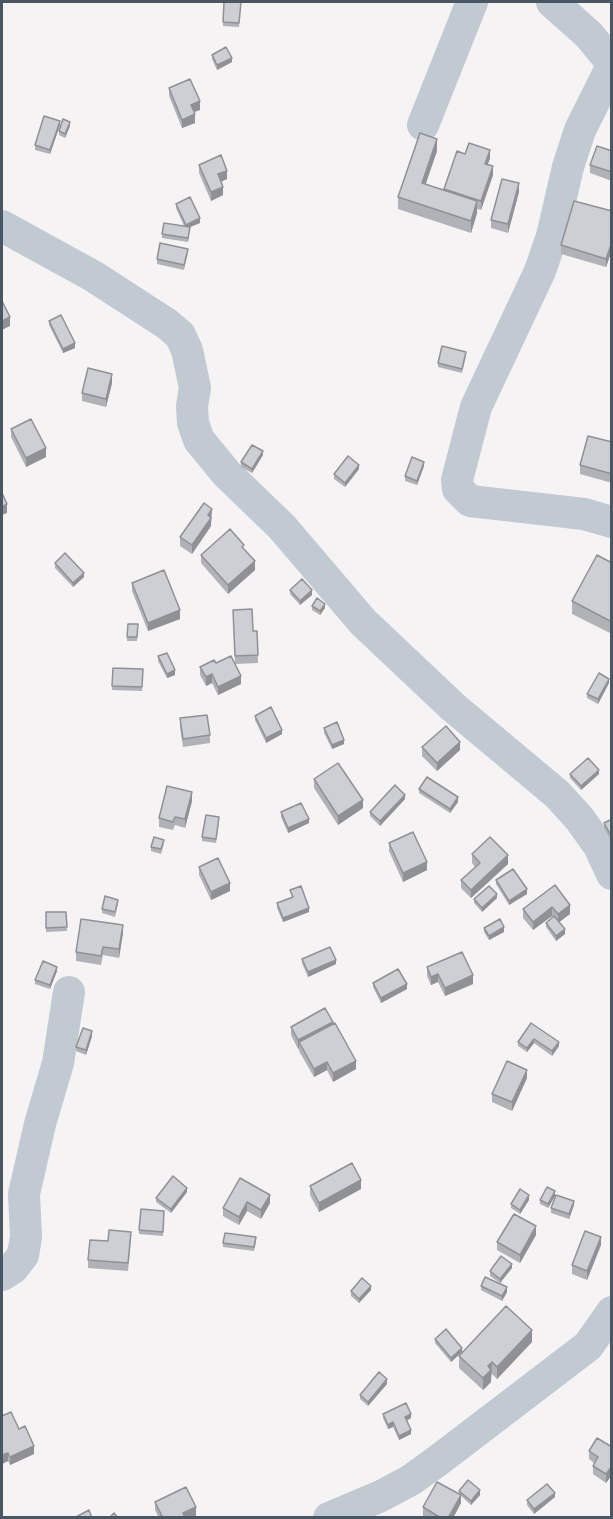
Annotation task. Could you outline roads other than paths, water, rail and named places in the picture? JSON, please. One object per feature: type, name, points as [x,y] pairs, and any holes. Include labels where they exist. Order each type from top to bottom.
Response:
[{"type":"street","points":[[423,126],[472,2]]},
{"type":"street","points":[[552,2],[589,35],[612,64],[580,130],[568,167],[552,236],[540,271],[476,407],[457,480],[458,489],[470,501],[584,514],[612,522]]},
{"type":"street","points":[[2,226],[93,276],[167,324],[180,335],[187,350],[195,388],[192,406],[193,423],[199,440],[227,474],[282,527],[363,622],[453,707],[557,794],[579,818],[599,846],[612,874]]},
{"type":"street","points":[[2,1275],[13,1268],[23,1255],[26,1237],[24,1194],[40,1124],[58,1063],[69,992]]},
{"type":"street","points":[[329,1518],[381,1496],[411,1480],[441,1459],[588,1346],[612,1312]]}]
